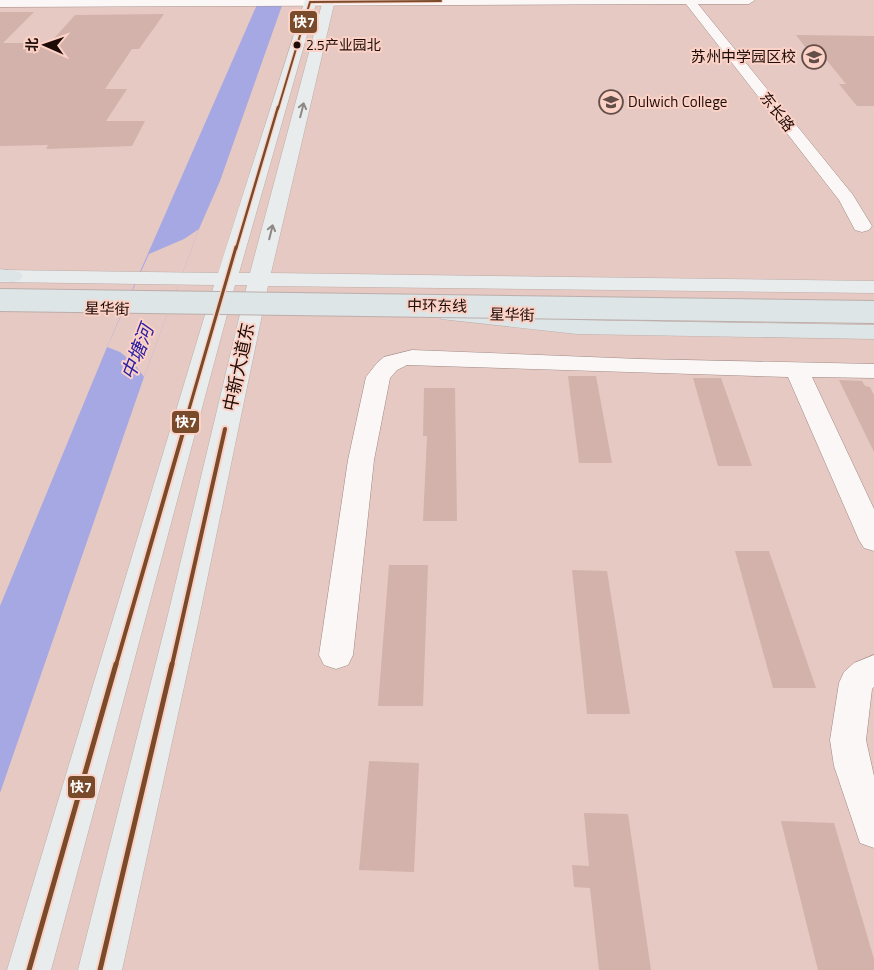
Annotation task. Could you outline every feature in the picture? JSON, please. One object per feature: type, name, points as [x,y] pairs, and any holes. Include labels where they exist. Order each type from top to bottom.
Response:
[{"type":"highway","name":"中环东线","points":[[3,277],[874,295]]},
{"type":"highway","name":"中环东线","points":[[0,300],[874,312]]},
{"type":"highway","points":[[444,314],[577,327],[874,332]]},
{"type":"main road","name":"中新大道东","points":[[29,970],[227,278],[319,1]]},
{"type":"main road","name":"中新大道东","points":[[100,970],[182,623],[319,1]]},
{"type":"main road","name":"星华街","points":[[3,277],[227,278],[874,287]]},
{"type":"main road","name":"星华街","points":[[0,308],[874,320]]},
{"type":"street","name":"东长路","points":[[689,0],[846,199],[862,226]]},
{"type":"street","points":[[0,4],[749,0]]},
{"type":"street","points":[[336,655],[361,460],[378,377],[386,365],[396,360],[412,357],[874,371]]},
{"type":"street","points":[[797,370],[874,540]]},
{"type":"street","points":[[874,670],[866,673],[856,683],[848,740],[852,766],[874,829]]},
{"type":"water","name":"中塘河","points":[[259,0],[284,0],[220,181],[199,229],[144,377],[0,793],[0,606],[107,347]]},
{"type":"pier","points":[[199,229],[144,377],[134,363],[120,352],[107,347],[149,254],[184,239]]},
{"type":"building","points":[[0,12],[34,12],[3,43],[50,43],[75,15],[164,14],[139,49],[132,49],[105,89],[127,89],[106,121],[145,121],[132,146],[46,149],[48,145],[0,146]]},
{"type":"building","points":[[796,35],[874,36],[874,106],[857,106],[839,84],[846,84],[820,52],[809,52]]},
{"type":"building","points":[[568,376],[596,376],[612,463],[579,463]]},
{"type":"building","points":[[693,378],[721,378],[752,466],[718,466]]},
{"type":"building","points":[[839,380],[862,381],[865,386],[870,387],[874,395],[874,452]]},
{"type":"building","points":[[424,388],[455,388],[457,521],[423,521],[427,436],[423,436]]},
{"type":"building","points":[[735,551],[769,551],[816,688],[773,688]]},
{"type":"building","points":[[389,565],[428,565],[423,706],[378,706]]},
{"type":"building","points":[[572,570],[607,571],[630,714],[587,714]]},
{"type":"building","points":[[369,761],[419,763],[414,872],[359,870]]},
{"type":"building","points":[[584,813],[628,814],[651,970],[599,970],[590,888],[574,887],[572,865],[589,866]]},
{"type":"building","points":[[781,821],[834,823],[874,959],[874,970],[818,970]]},
{"type":"transit line","name":"快7","points":[[29,970],[230,267],[310,2],[441,1]]},
{"type":"transit line","name":"快7","points":[[100,970],[182,623],[225,429]]},
{"type":"place","name":"2.5产业园北","points":[[297,45]]},
{"type":"place","name":"苏州中学园区校","points":[[814,57]]},
{"type":"place","name":"Dulwich College","points":[[611,102]]}]
